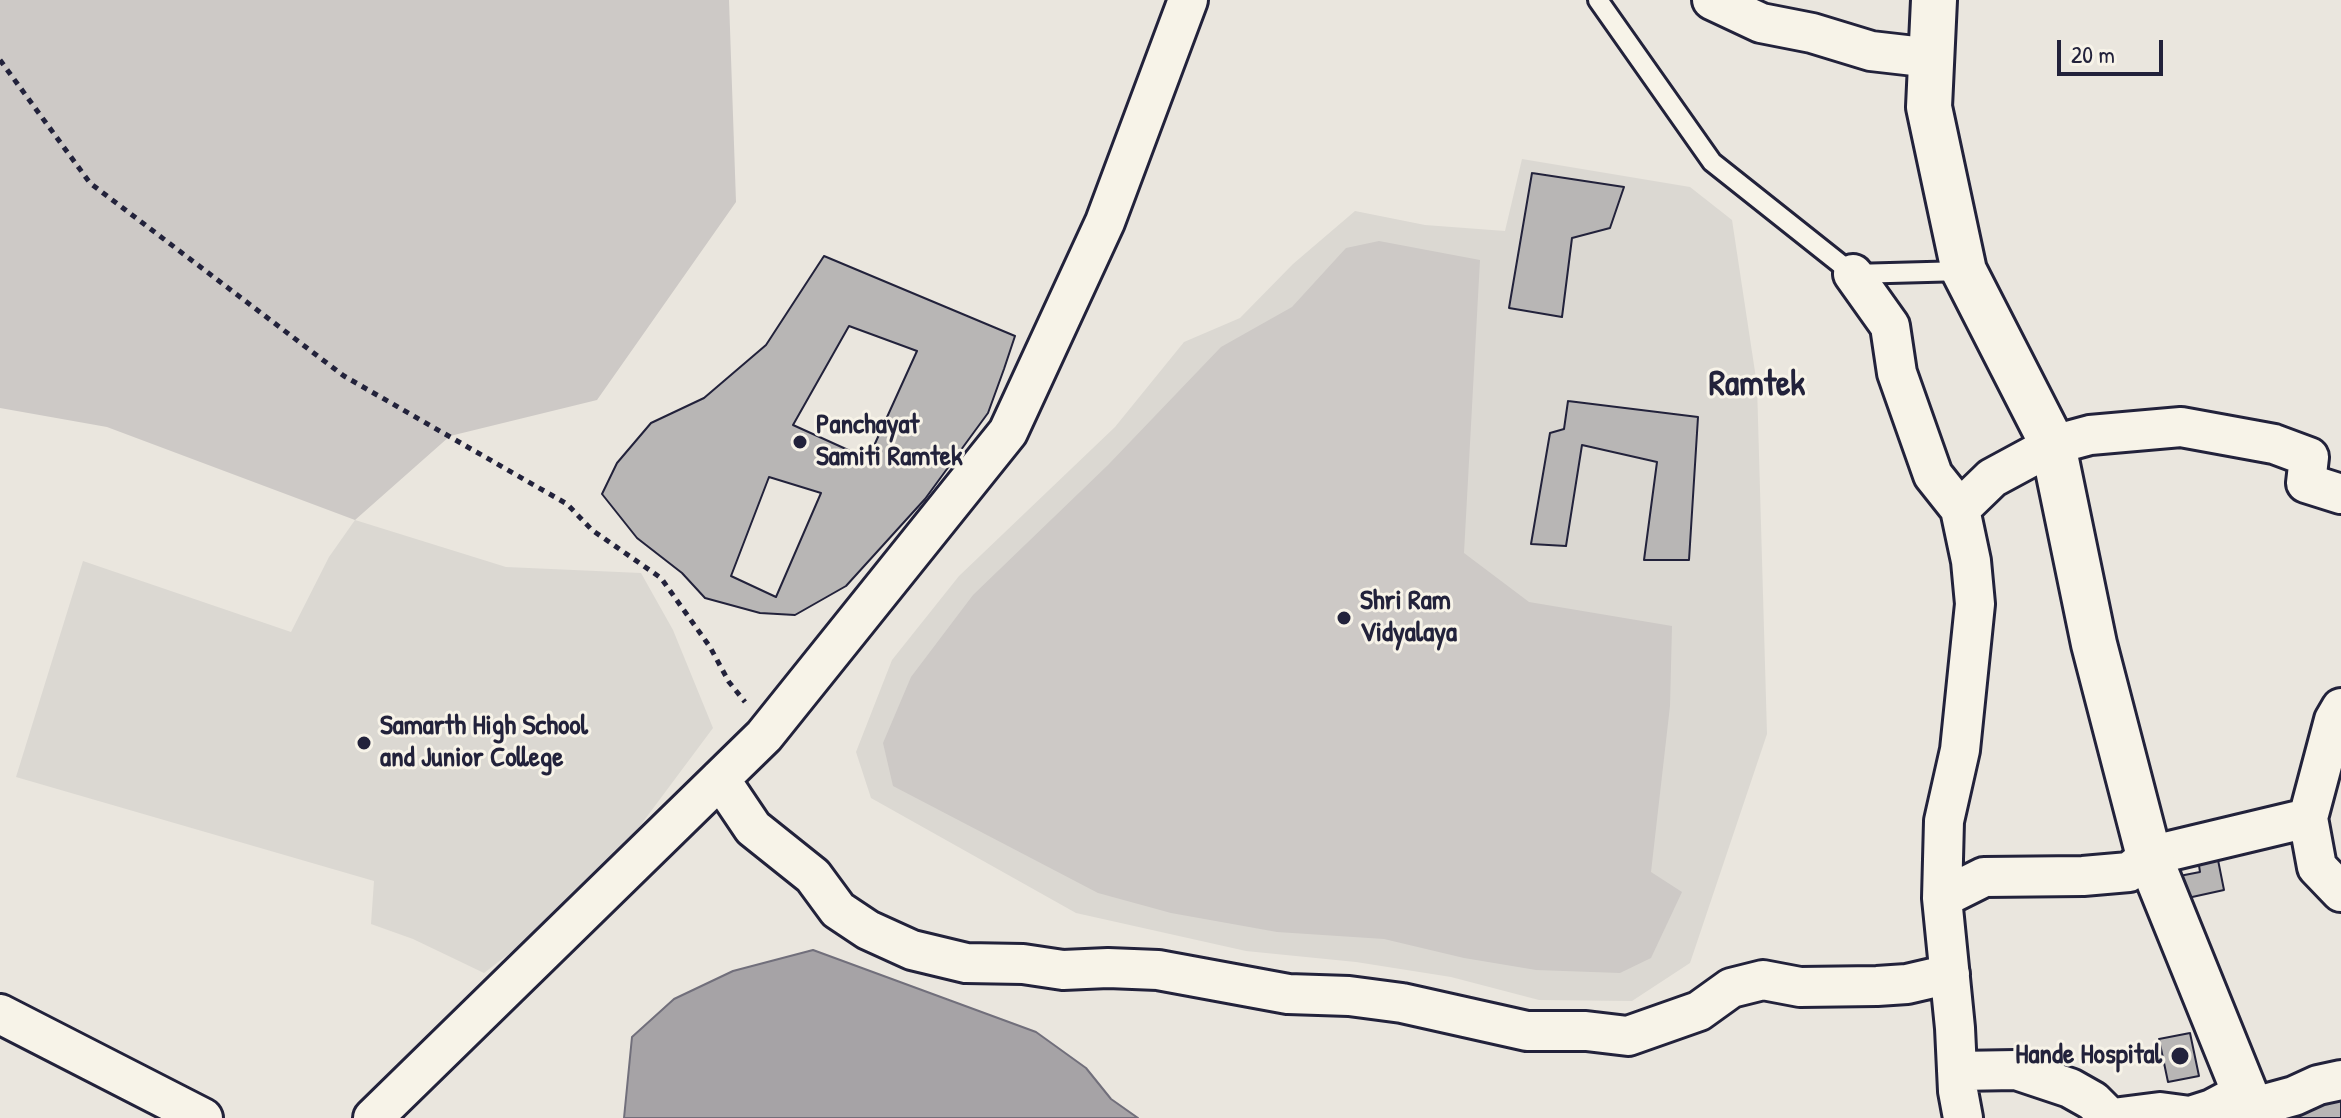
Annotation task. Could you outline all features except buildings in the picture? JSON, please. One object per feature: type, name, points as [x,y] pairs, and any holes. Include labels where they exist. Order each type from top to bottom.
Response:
[{"type":"main road","points":[[1934,0],[1929,107],[1964,271],[2053,445],[2094,644],[2149,856],[2250,1106]]},
{"type":"street","points":[[373,1118],[768,731],[1008,432],[1105,222],[1188,0]]},
{"type":"street","points":[[1712,0],[1761,23],[1812,33],[1871,51],[1932,58]]},
{"type":"street","points":[[1853,274],[1890,326],[1897,373],[1933,475],[1960,509],[1971,561],[1975,604],[1960,750],[1944,821],[1942,898],[1963,1118]]},
{"type":"street","points":[[1960,509],[1992,478],[2053,445],[2090,435],[2181,427],[2274,444],[2309,457],[2306,483],[2341,494]]},
{"type":"street","points":[[2341,708],[2334,720],[2308,818],[2317,867],[2341,892]]},
{"type":"street","points":[[720,779],[753,828],[813,876],[838,910],[868,930],[912,950],[966,963],[1023,964],[1063,970],[1158,970],[1288,994],[1349,996],[1402,1003],[1527,1031],[1586,1031],[1628,1036],[1699,1011],[1731,988],[1763,980],[1800,987],[1877,986],[1907,984],[1950,974]]},
{"type":"street","points":[[1942,898],[1984,877],[2083,876],[2129,872],[2149,856],[2308,818]]},
{"type":"street","points":[[0,1014],[203,1118]]},
{"type":"street","points":[[1957,1071],[2016,1070],[2070,1088],[2093,1101],[2112,1118],[2160,1112],[2190,1116],[2212,1109],[2250,1106],[2294,1096],[2318,1085],[2341,1080]]},
{"type":"lane","points":[[1598,0],[1712,162],[1853,274],[1964,271]]},
{"type":"path","points":[[0,60],[90,183],[344,376],[567,504],[592,530],[661,578],[710,647],[729,682],[768,731]]},
{"type":"shaded area","points":[[0,0],[729,0],[736,202],[597,400],[450,436],[355,520],[107,427],[0,408]]},
{"type":"shaded area","name":"Shri Ram Vidyalaya","points":[[1522,159],[1690,187],[1732,220],[1757,385],[1767,734],[1690,963],[1632,1001],[1539,1000],[1451,977],[1356,962],[1246,951],[1076,913],[871,798],[856,752],[892,660],[959,576],[1115,427],[1184,342],[1240,318],[1293,264],[1355,211],[1425,225],[1505,231]]},
{"type":"shaded area","name":"Shri Ram Vidyalaya","points":[[1379,241],[1480,260],[1464,553],[1529,602],[1672,626],[1670,706],[1651,872],[1682,892],[1651,958],[1620,973],[1536,970],[1464,958],[1384,939],[1277,932],[1171,913],[1098,893],[893,786],[883,743],[911,677],[973,595],[1108,465],[1221,347],[1292,307],[1346,248]]},
{"type":"shaded area","name":"Samarth High School and Junior College","points":[[355,520],[506,567],[641,573],[673,630],[713,728],[628,842],[537,932],[484,973],[413,939],[371,924],[374,881],[16,777],[83,561],[291,632],[329,557]]},
{"type":"shaded area","points":[[813,950],[1036,1032],[1086,1068],[1111,1099],[1138,1118],[624,1118],[632,1037],[674,999],[733,971]]},
{"type":"place","name":"Panchayat Samiti Ramtek","points":[[800,442]]},
{"type":"place","name":"Shri Ram Vidyalaya","points":[[1344,618]]},
{"type":"place","name":"Samarth High School and Junior College","points":[[364,743]]},
{"type":"place","name":"Hande Hospital","points":[[2180,1056]]},
{"type":"district","name":"Ramtek","points":[[1757,385]]}]
